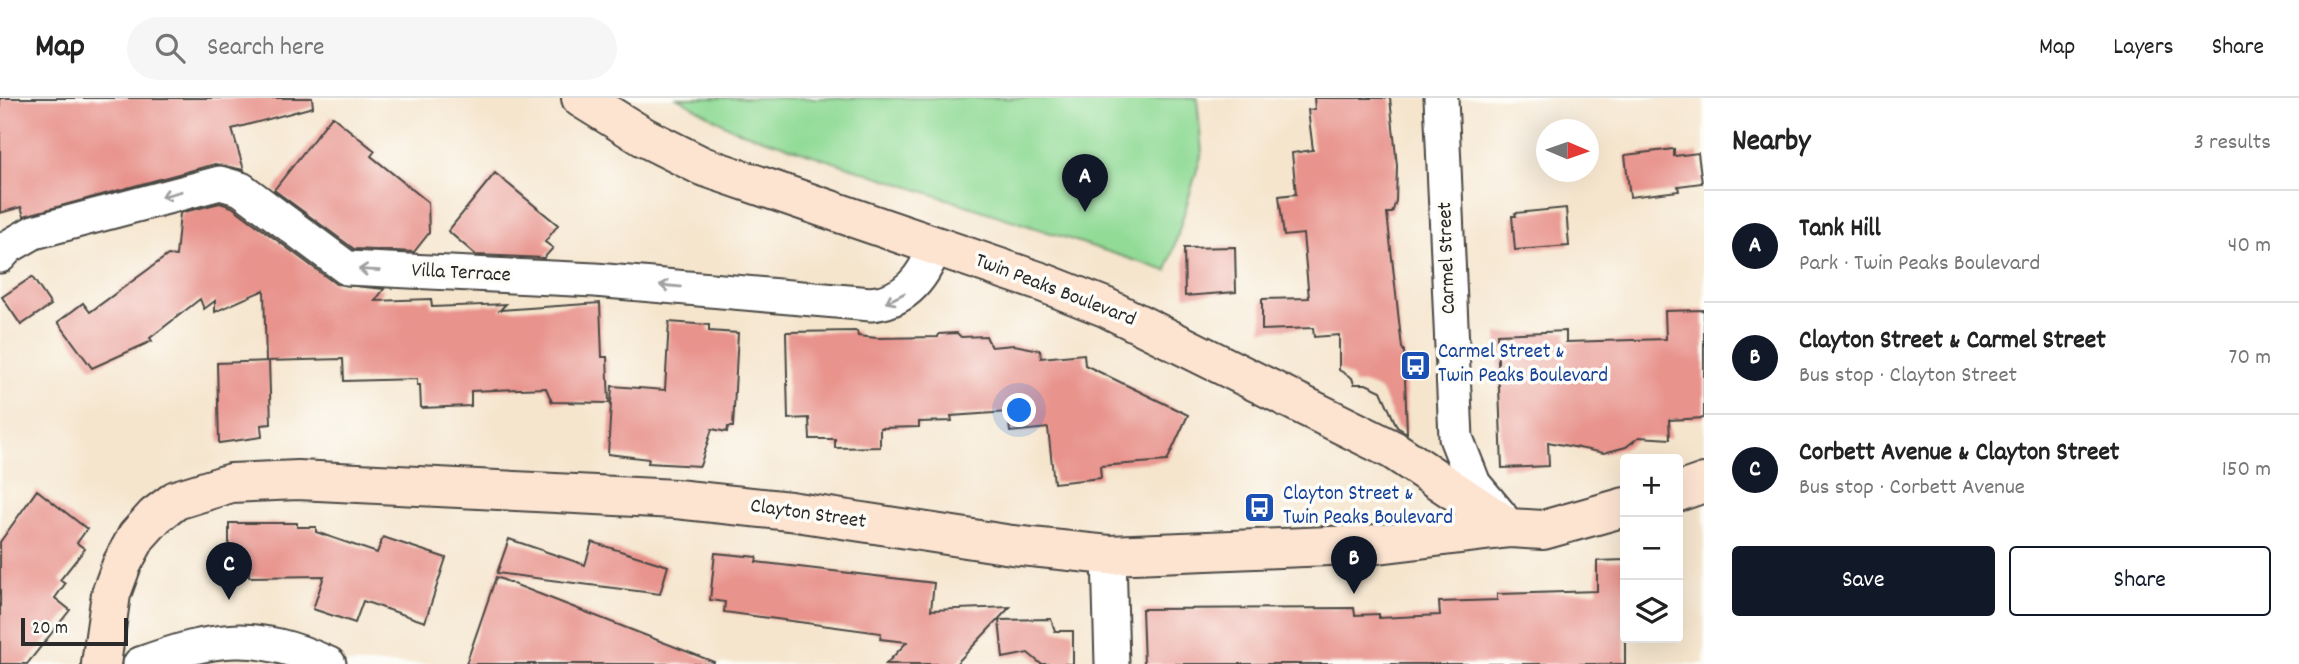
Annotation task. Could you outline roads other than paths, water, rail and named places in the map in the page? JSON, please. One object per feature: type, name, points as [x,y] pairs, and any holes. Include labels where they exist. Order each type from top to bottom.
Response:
[{"type":"main road","name":"Twin Peaks Boulevard","points":[[581,98],[644,138],[702,166],[1072,294],[1160,333],[1393,450],[1510,528]]},
{"type":"main road","name":"Clayton Street","points":[[101,664],[111,594],[122,564],[137,536],[155,516],[176,500],[231,483],[298,480],[676,499],[790,511],[1012,545],[1109,555],[1378,544],[1510,528],[1543,530],[1620,508]]},
{"type":"main road","points":[[1683,490],[1704,483]]},
{"type":"street","name":"Carmel Street","points":[[1441,98],[1455,438],[1474,484],[1510,528]]},
{"type":"street","name":"Villa Terrace","points":[[0,256],[8,247],[34,232],[220,183],[241,189],[347,268],[595,280],[871,304],[885,303],[909,290],[921,277],[935,246]]},
{"type":"street","points":[[1109,555],[1112,664]]},
{"type":"street","points":[[140,664],[184,648],[239,640],[265,640],[329,664]]},
{"type":"place","name":"Tank Hill","points":[[1085,212]]},
{"type":"place","name":"Carmel Street & Twin Peaks Boulevard","points":[[1415,365]]},
{"type":"place","name":"Clayton Street & Twin Peaks Boulevard","points":[[1260,507]]},
{"type":"place","name":"Clayton Street & Carmel Street","points":[[1354,594]]},
{"type":"place","name":"Corbett Avenue & Clayton Street","points":[[229,600]]}]
